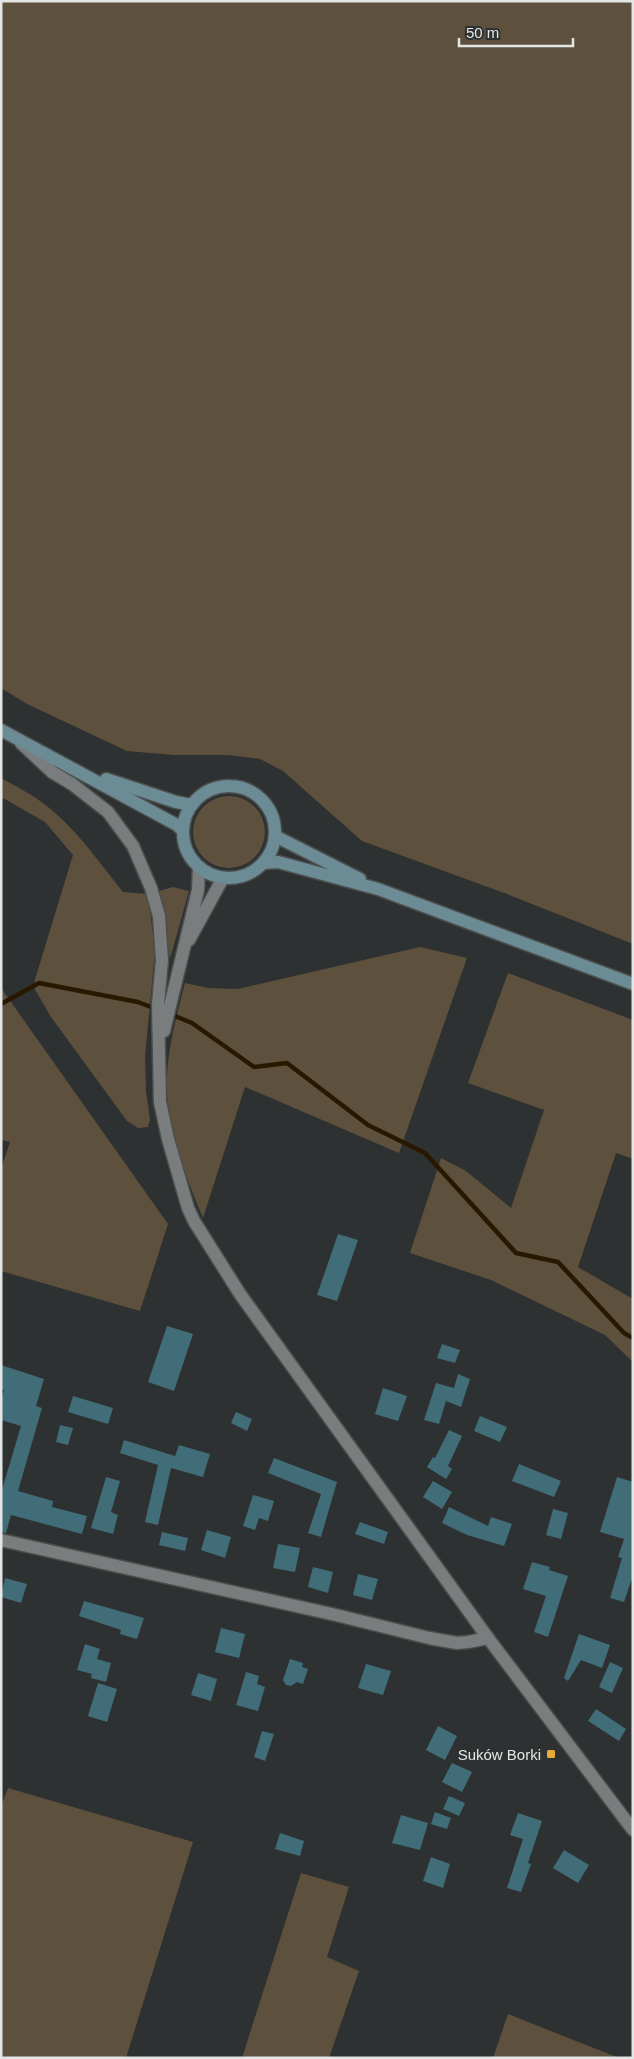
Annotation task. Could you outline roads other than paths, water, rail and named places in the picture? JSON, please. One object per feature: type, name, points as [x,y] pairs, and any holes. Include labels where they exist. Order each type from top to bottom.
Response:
[{"type":"main road","points":[[1,730],[177,825],[182,831]]},
{"type":"main road","points":[[78,770],[176,802],[192,805]]},
{"type":"main road","points":[[236,787],[245,789],[262,800],[272,817],[275,836],[269,855],[263,863],[245,876],[223,878],[199,868],[186,851],[182,831],[187,813],[192,805],[198,798],[216,788],[236,787]]},
{"type":"main road","points":[[275,836],[378,889]]},
{"type":"main road","points":[[263,863],[278,862],[378,889],[633,984]]},
{"type":"street","points":[[14,737],[52,772],[72,784],[108,812],[133,846],[151,888],[158,916],[162,960],[164,1004],[159,1088],[162,1115],[188,1208],[194,1221],[240,1294],[488,1638],[633,1830]]},
{"type":"street","points":[[164,1004],[184,948],[198,890],[199,868]]},
{"type":"street","points":[[184,948],[223,878]]},
{"type":"street","points":[[1,1540],[430,1638],[457,1643],[488,1638]]},
{"type":"waterway","points":[[1,1004],[39,983],[138,1002],[156,1009]]},
{"type":"waterway","points":[[170,1014],[192,1023],[254,1067],[287,1063],[368,1125],[425,1153],[516,1253],[558,1262],[624,1333],[633,1338]]},
{"type":"place","name":"Suków Borki","points":[[551,1754]]}]
